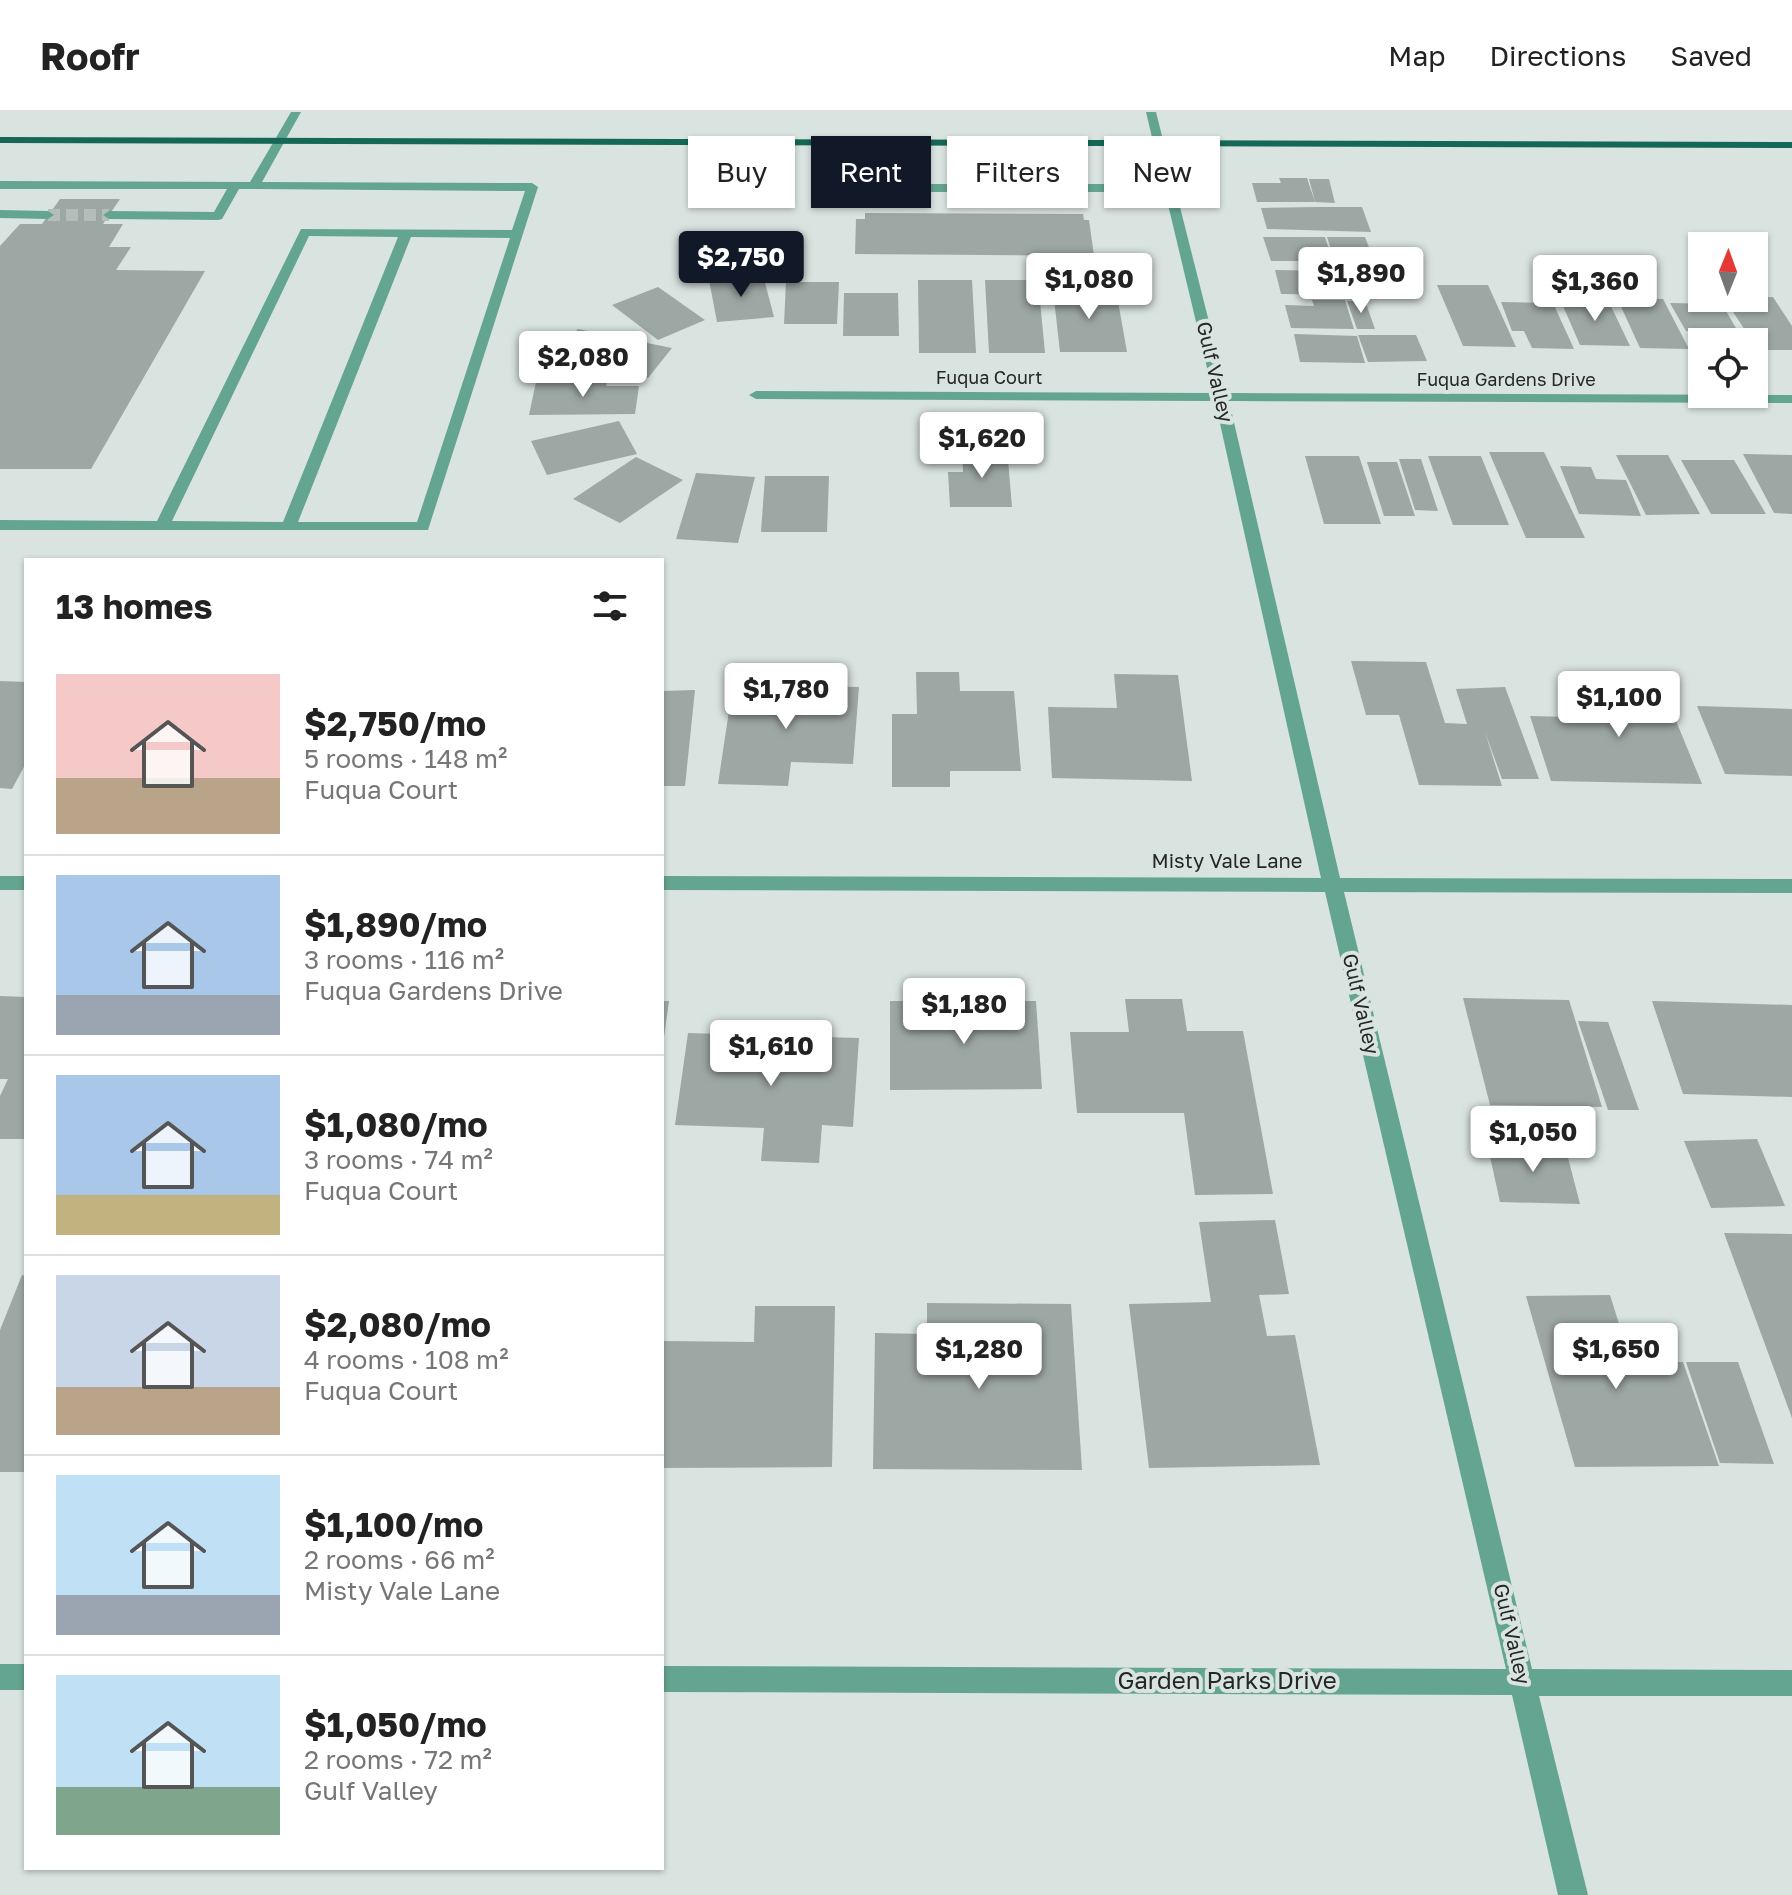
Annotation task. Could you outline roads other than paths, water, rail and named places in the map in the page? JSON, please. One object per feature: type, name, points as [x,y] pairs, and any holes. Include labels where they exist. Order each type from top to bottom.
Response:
[{"type":"main road","points":[[0,140],[811,143]]},
{"type":"main road","points":[[1220,143],[1792,145]]},
{"type":"street","points":[[254,186],[296,112]]},
{"type":"street","name":"Gulf Valley","points":[[1151,112],[1156,136]]},
{"type":"street","points":[[0,185],[532,187],[423,527],[0,525]]},
{"type":"street","points":[[109,215],[218,216],[235,186]]},
{"type":"street","name":"Gulf Valley","points":[[1174,208],[1573,1895]]},
{"type":"street","points":[[0,214],[48,215]]},
{"type":"street","points":[[162,526],[305,232],[517,234]]},
{"type":"street","points":[[289,526],[406,233]]},
{"type":"street","name":"Fuqua Court","points":[[756,395],[1221,398]]},
{"type":"street","name":"Fuqua Gardens Drive","points":[[1221,398],[1792,399]]},
{"type":"street","points":[[0,883],[24,883]]},
{"type":"street","name":"Misty Vale Lane","points":[[664,883],[1792,886]]},
{"type":"street","points":[[0,1677],[24,1677]]},
{"type":"street","name":"Garden Parks Drive","points":[[664,1679],[1792,1683]]},
{"type":"tunnel","points":[[48,215],[109,215]]}]
